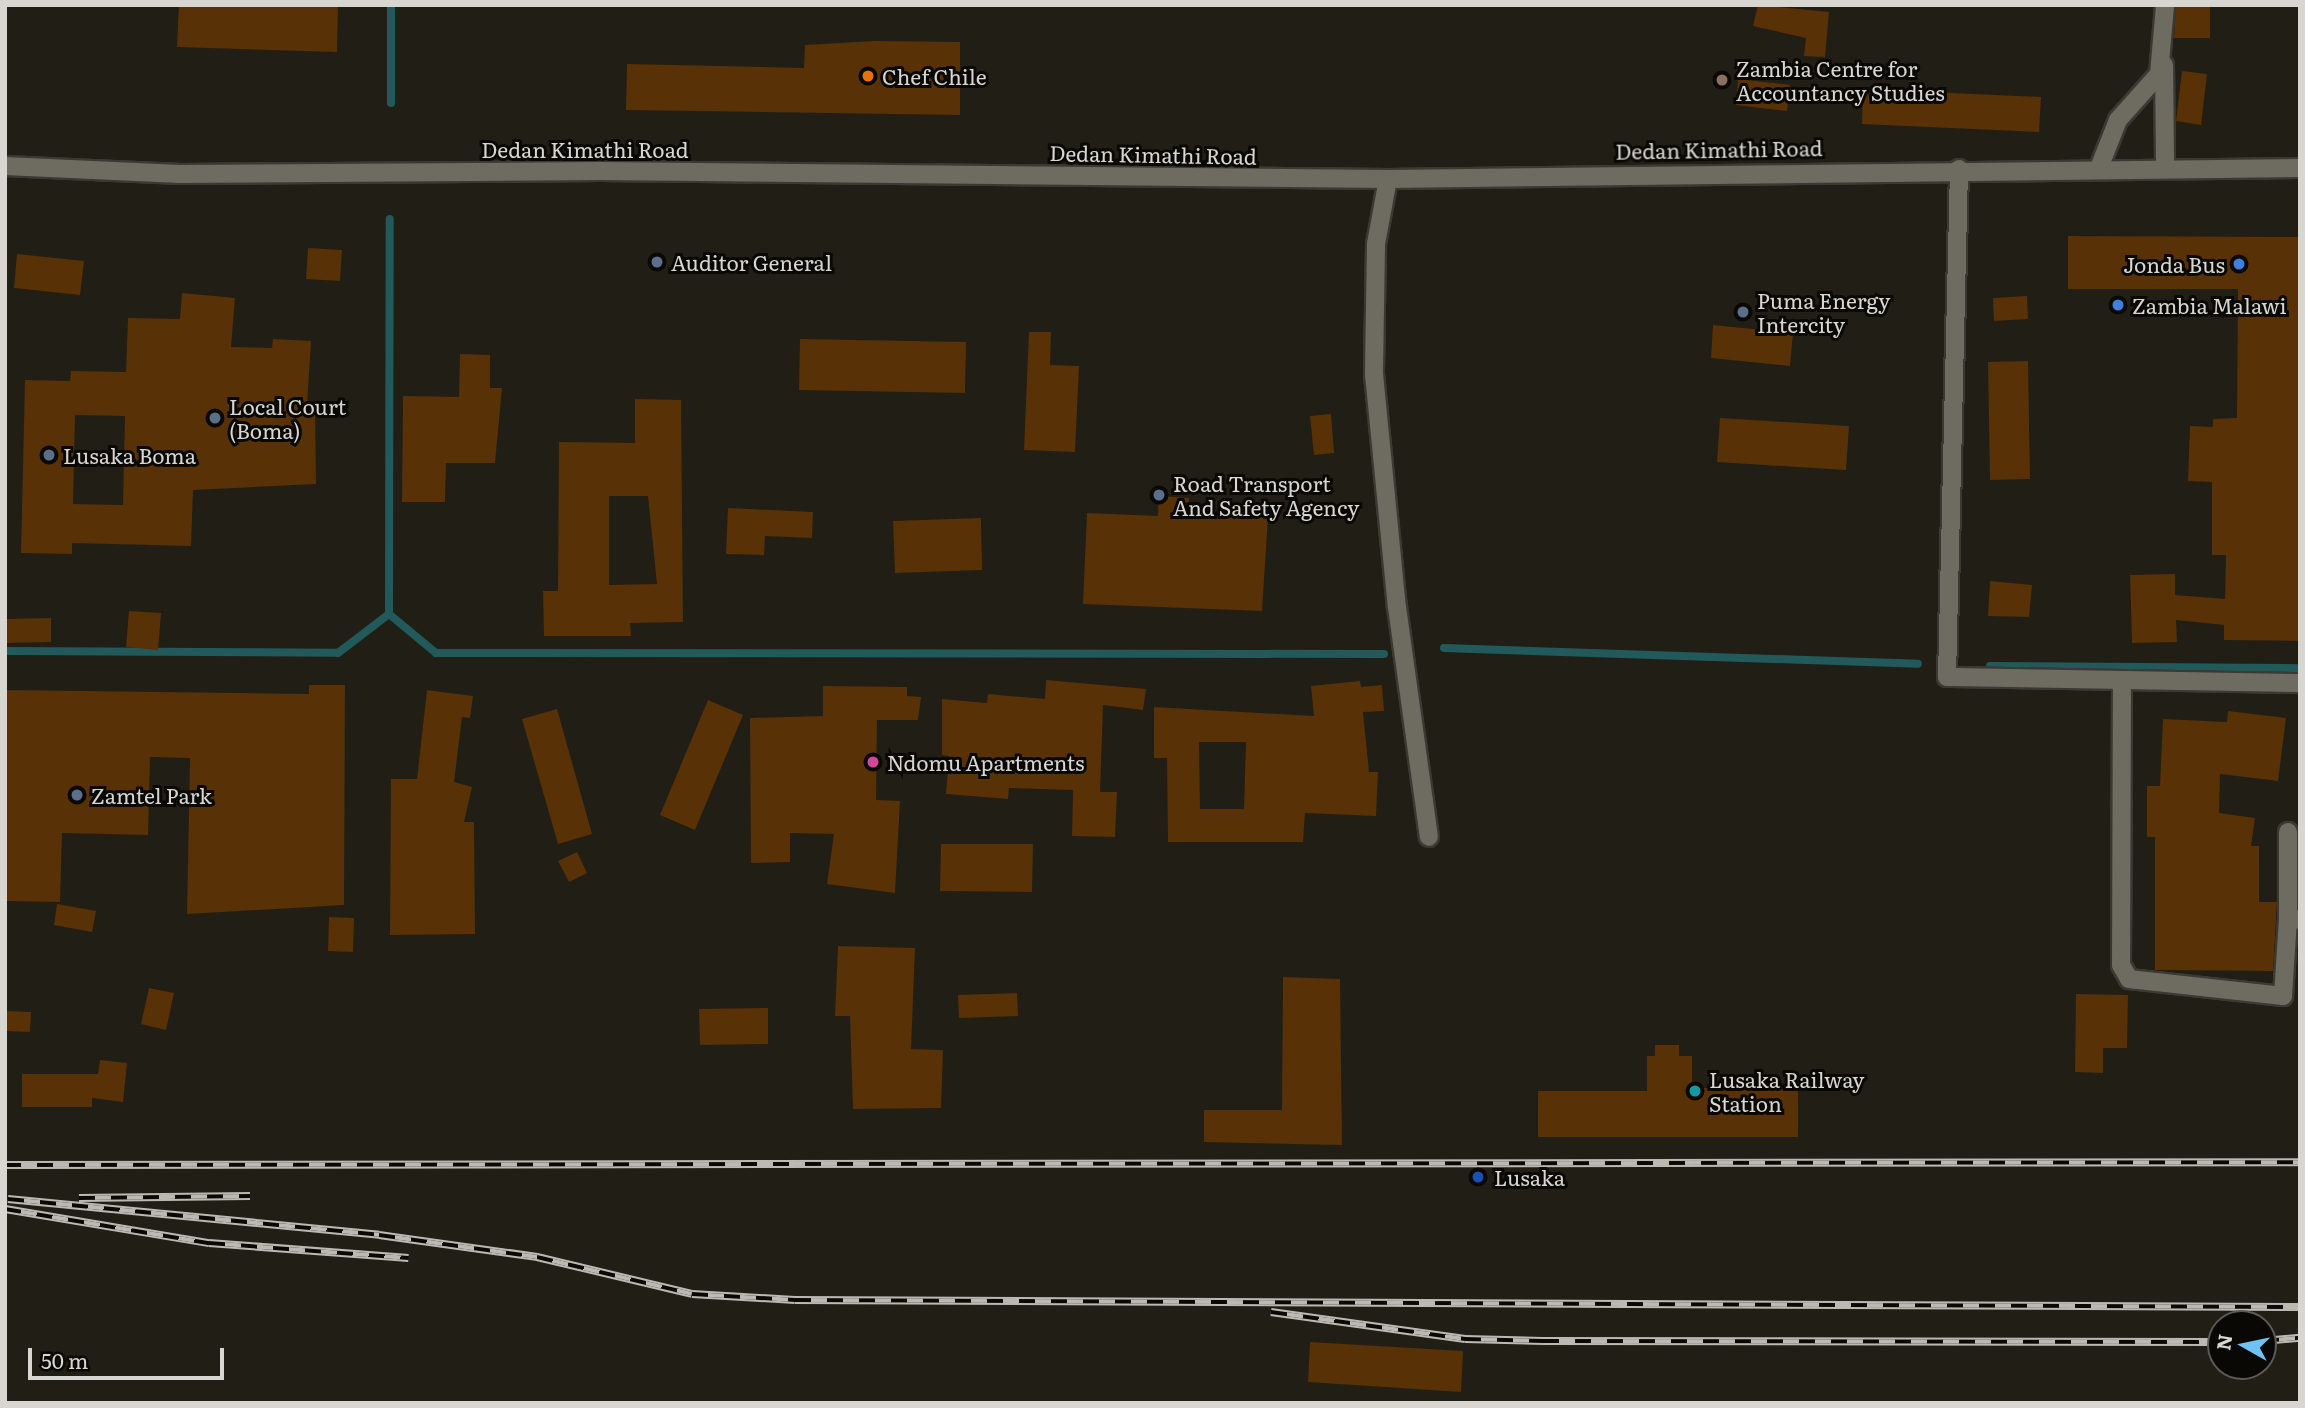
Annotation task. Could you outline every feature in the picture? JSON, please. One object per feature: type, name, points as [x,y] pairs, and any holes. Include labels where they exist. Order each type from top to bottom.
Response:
[{"type":"street","points":[[2165,5],[2165,168]]},
{"type":"street","points":[[2099,168],[2119,120],[2164,61]]},
{"type":"street","name":"Dedan Kimathi Road","points":[[5,166],[180,174],[600,170],[1388,179],[1959,169],[2300,168]]},
{"type":"street","points":[[1959,169],[1947,677],[2300,683]]},
{"type":"street","points":[[1388,179],[1376,244],[1374,374],[1397,607],[1429,837]]},
{"type":"street","points":[[2122,680],[2120,965],[2139,984],[2291,997],[2294,919],[2288,832]]},
{"type":"building","points":[[179,5],[338,5],[337,52],[177,47]]},
{"type":"building","points":[[1758,5],[1829,12],[1825,57],[1804,56],[1806,38],[1753,26]]},
{"type":"building","points":[[2176,5],[2210,5],[2210,38],[2174,38]]},
{"type":"building","points":[[874,41],[960,42],[960,115],[626,110],[627,64],[804,68],[805,45]]},
{"type":"building","points":[[2182,71],[2207,74],[2201,125],[2176,121]]},
{"type":"building","points":[[1738,79],[1790,85],[1787,111],[1736,105]]},
{"type":"building","points":[[1863,89],[2041,97],[2039,132],[1862,124]]},
{"type":"building","points":[[2068,236],[2300,237],[2300,641],[2224,640],[2224,625],[2176,620],[2177,642],[2132,643],[2130,575],[2175,574],[2175,595],[2225,599],[2226,555],[2212,555],[2212,482],[2188,481],[2190,426],[2213,427],[2213,419],[2237,418],[2238,289],[2068,289]]},
{"type":"building","points":[[308,248],[342,250],[340,281],[306,279]]},
{"type":"building","points":[[17,254],[84,261],[80,295],[14,288]]},
{"type":"building","points":[[182,293],[235,298],[231,347],[272,348],[273,339],[311,341],[307,405],[315,405],[316,484],[193,490],[191,546],[72,543],[72,554],[21,553],[25,380],[70,381],[71,371],[126,372],[128,318],[180,319]],"holes":[[[75,415],[125,416],[123,505],[73,504]]]},
{"type":"building","points":[[2027,296],[2028,319],[1994,321],[1993,298]]},
{"type":"building","points":[[1713,325],[1793,333],[1790,366],[1711,358]]},
{"type":"building","points":[[1029,332],[1051,332],[1050,365],[1079,366],[1075,452],[1024,450]]},
{"type":"building","points":[[800,339],[966,342],[965,393],[799,390]]},
{"type":"building","points":[[460,354],[490,355],[490,388],[502,388],[495,463],[446,463],[445,502],[402,502],[403,396],[459,397]]},
{"type":"building","points":[[2028,361],[2030,479],[1990,480],[1988,362]]},
{"type":"building","points":[[635,399],[681,400],[683,622],[630,623],[631,636],[544,636],[543,591],[558,591],[559,442],[635,443]],"holes":[[[609,496],[648,496],[657,584],[609,585]]]},
{"type":"building","points":[[1331,414],[1334,453],[1314,455],[1310,416]]},
{"type":"building","points":[[1720,418],[1849,426],[1846,470],[1717,462]]},
{"type":"building","points":[[1159,496],[1189,498],[1188,513],[1268,517],[1262,611],[1083,604],[1087,513],[1158,516]]},
{"type":"building","points":[[728,508],[813,512],[812,538],[765,536],[764,555],[726,554]]},
{"type":"building","points":[[981,518],[982,570],[895,573],[893,521]]},
{"type":"building","points":[[1990,581],[2032,585],[2029,617],[1988,616]]},
{"type":"building","points":[[129,611],[161,613],[158,650],[126,647]]},
{"type":"building","points":[[51,618],[51,642],[5,643],[5,619]]},
{"type":"building","points":[[1046,680],[1146,689],[1143,710],[1103,705],[1100,792],[1117,792],[1115,837],[1072,836],[1073,790],[1009,788],[1008,799],[946,794],[949,756],[942,755],[942,699],[987,703],[988,694],[1045,699]]},
{"type":"building","points":[[1360,681],[1361,687],[1382,685],[1384,711],[1363,712],[1369,772],[1378,772],[1376,816],[1305,813],[1303,842],[1168,842],[1167,758],[1154,758],[1154,707],[1314,716],[1311,686]],"holes":[[[1199,742],[1246,742],[1244,809],[1200,809]]]},
{"type":"building","name":"Zamtel Park","points":[[309,685],[345,685],[344,905],[187,914],[190,758],[150,757],[148,835],[62,833],[60,902],[5,901],[5,690],[309,694]]},
{"type":"building","points":[[823,686],[907,687],[907,696],[921,697],[918,720],[877,720],[876,800],[900,801],[895,893],[827,884],[834,834],[790,833],[790,862],[751,863],[750,718],[823,716]]},
{"type":"building","points":[[427,690],[473,696],[470,718],[462,717],[454,782],[472,787],[464,822],[474,822],[475,934],[390,935],[391,779],[417,779]]},
{"type":"building","points":[[708,700],[743,715],[695,830],[660,815]]},
{"type":"building","points":[[557,709],[592,834],[558,844],[522,719]]},
{"type":"building","points":[[2228,711],[2286,718],[2278,781],[2220,774],[2219,813],[2255,818],[2251,846],[2259,846],[2259,902],[2277,902],[2273,971],[2155,970],[2155,837],[2147,837],[2147,786],[2160,786],[2163,719],[2227,722]]},
{"type":"building","points":[[941,844],[1033,844],[1032,892],[940,891]]},
{"type":"building","points":[[577,852],[587,873],[569,882],[558,861]]},
{"type":"building","points":[[57,904],[96,911],[92,932],[54,925]]},
{"type":"building","points":[[329,917],[354,918],[353,952],[328,951]]},
{"type":"building","points":[[838,946],[915,948],[911,1049],[943,1050],[941,1108],[853,1109],[850,1016],[835,1016]]},
{"type":"building","points":[[1283,977],[1340,979],[1342,1145],[1204,1142],[1204,1110],[1282,1110]]},
{"type":"building","points":[[149,988],[174,993],[166,1030],[141,1024]]},
{"type":"building","points":[[1017,993],[1018,1016],[959,1018],[958,995]]},
{"type":"building","points":[[2076,994],[2128,995],[2127,1048],[2103,1048],[2103,1073],[2075,1072]]},
{"type":"building","points":[[768,1008],[768,1044],[700,1045],[699,1009]]},
{"type":"building","points":[[5,1011],[31,1012],[30,1032],[5,1031]]},
{"type":"building","name":"Lusaka Railway Station","points":[[1655,1045],[1679,1045],[1679,1056],[1692,1056],[1692,1088],[1798,1088],[1798,1137],[1538,1137],[1538,1091],[1647,1091],[1647,1056],[1655,1056]]},
{"type":"building","points":[[100,1060],[127,1063],[123,1102],[92,1098],[92,1107],[22,1107],[22,1074],[98,1074]]},
{"type":"building","points":[[1310,1342],[1463,1351],[1461,1392],[1308,1382]]},
{"type":"waterway","points":[[391,5],[391,103]]},
{"type":"waterway","points":[[389,614],[390,219]]},
{"type":"waterway","points":[[5,651],[338,653],[389,614],[436,653],[1384,654]]},
{"type":"waterway","points":[[1444,648],[1918,664]]},
{"type":"waterway","points":[[1990,666],[2300,668]]},
{"type":"railway","points":[[5,1165],[2300,1162]]},
{"type":"railway","points":[[79,1198],[250,1196]]},
{"type":"railway","points":[[8,1199],[379,1235],[537,1257],[692,1294],[795,1300],[2300,1307]]},
{"type":"railway","points":[[5,1209],[209,1243],[408,1258]]},
{"type":"railway","points":[[1271,1312],[1465,1339],[2207,1342]]},
{"type":"railway","points":[[2277,1340],[2300,1338]]},
{"type":"place","name":"Chef Chile","points":[[868,76]]},
{"type":"place","name":"Zambia Centre for Accountancy Studies","points":[[1722,80]]},
{"type":"place","name":"Auditor General","points":[[657,262]]},
{"type":"place","name":"Jonda Bus","points":[[2239,264]]},
{"type":"place","name":"Zambia Malawi","points":[[2118,305]]},
{"type":"place","name":"Puma Energy Intercity","points":[[1743,312]]},
{"type":"place","name":"Local Court (Boma)","points":[[215,418]]},
{"type":"place","name":"Lusaka Boma","points":[[49,455]]},
{"type":"place","name":"Road Transport And Safety Agency","points":[[1159,495]]},
{"type":"place","name":"Ndomu Apartments","points":[[873,762]]},
{"type":"place","name":"Zamtel Park","points":[[77,795]]},
{"type":"place","name":"Lusaka Railway Station","points":[[1695,1091]]},
{"type":"place","name":"Lusaka","points":[[1478,1177]]}]
